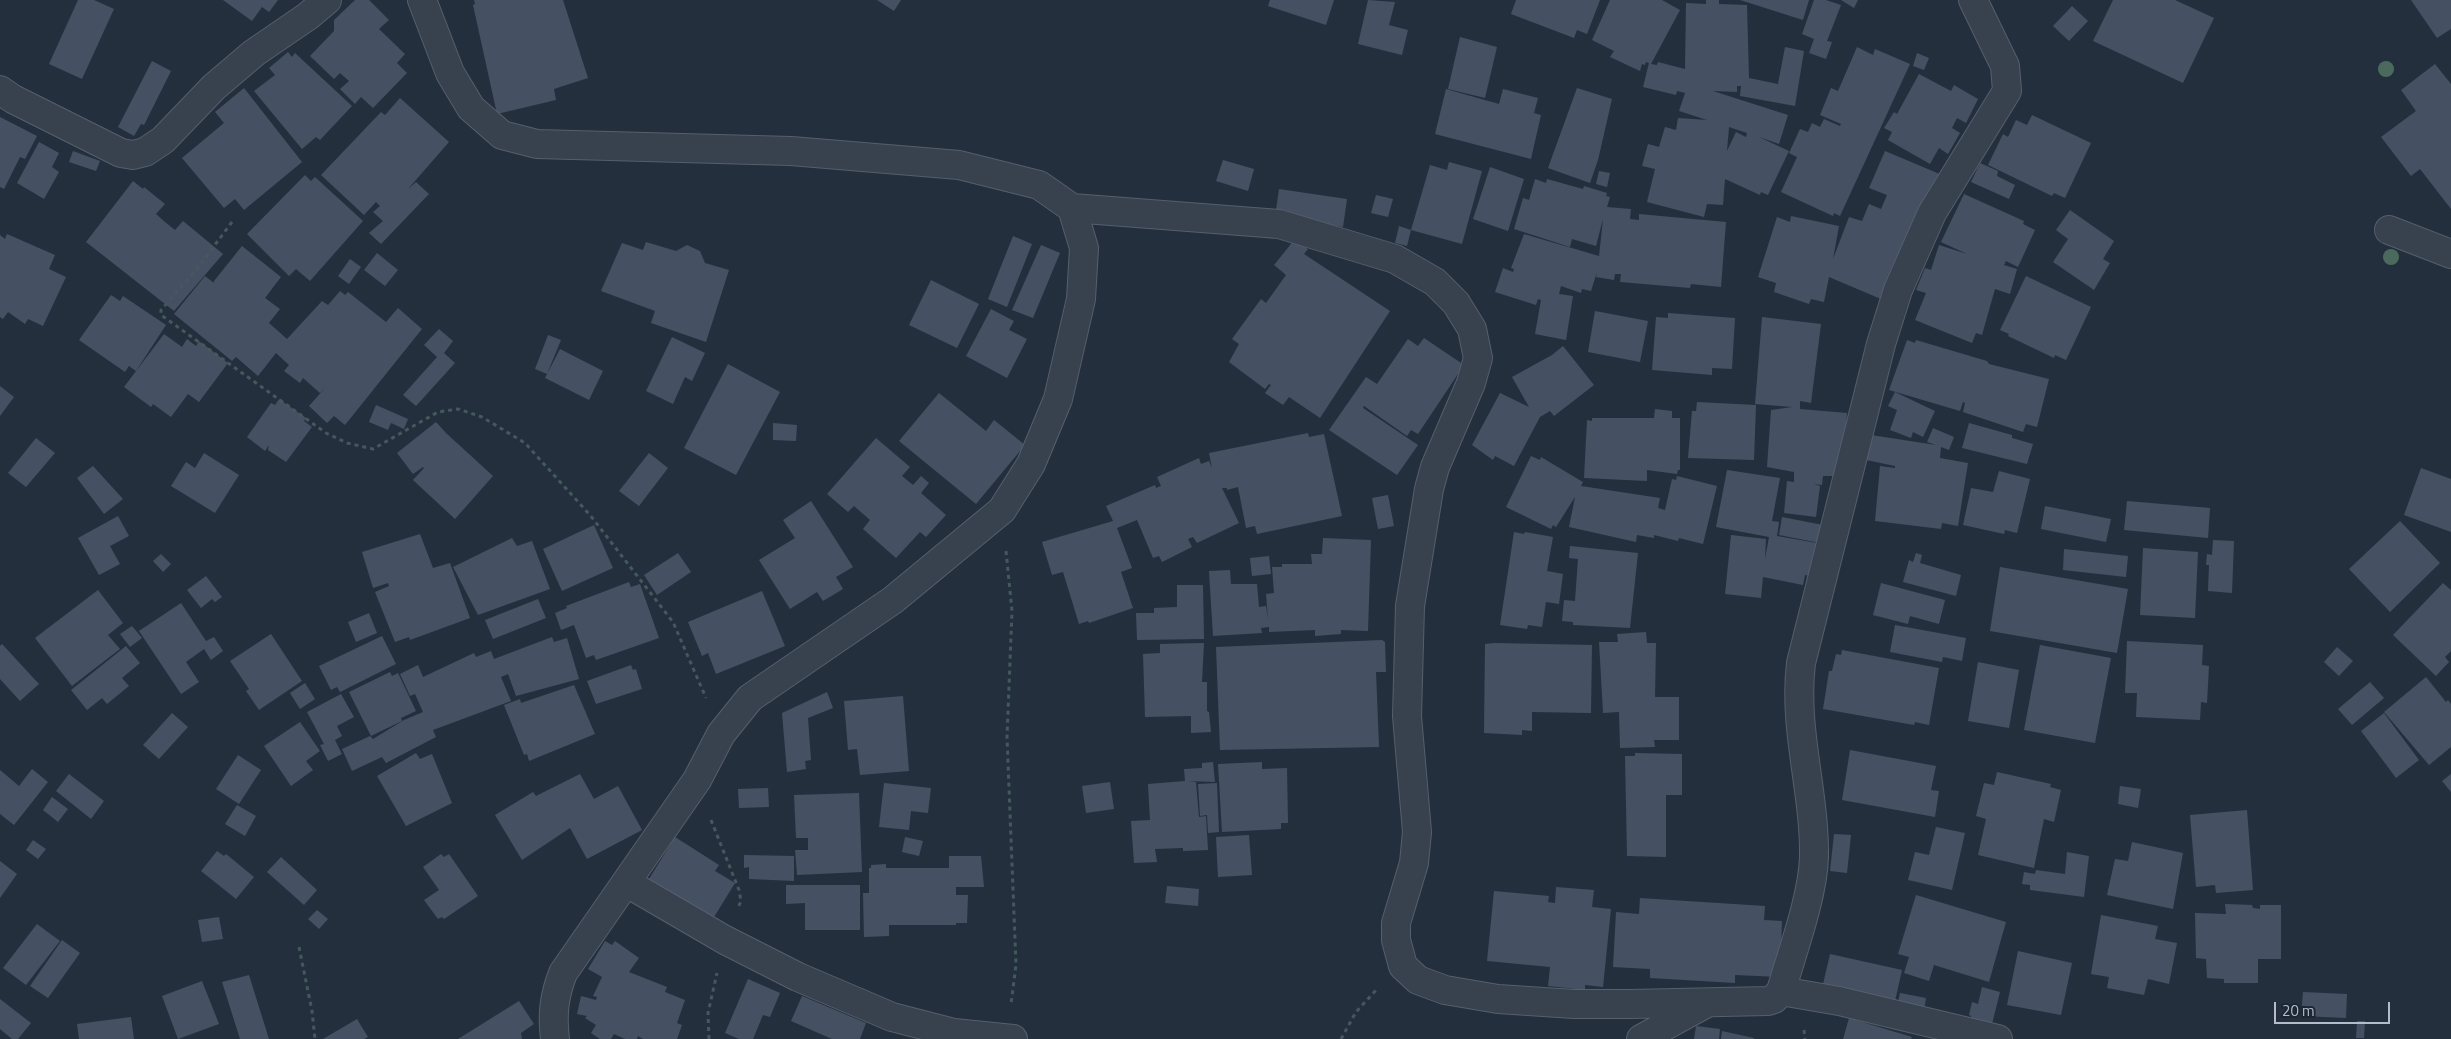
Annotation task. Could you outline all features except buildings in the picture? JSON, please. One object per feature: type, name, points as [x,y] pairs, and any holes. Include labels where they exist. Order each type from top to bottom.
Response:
[{"type":"street","points":[[0,90],[13,99],[121,153],[133,155],[145,152],[163,140],[214,87],[254,53],[308,16],[327,0]]},
{"type":"street","points":[[422,0],[450,73],[471,108],[502,135],[536,144],[791,151],[960,165],[1039,185],[1072,208],[1280,224],[1395,259],[1435,282],[1456,303],[1472,329],[1478,358],[1471,383],[1435,467],[1429,489],[1410,606],[1408,716],[1417,832],[1414,863],[1396,923],[1396,940],[1403,966],[1418,980],[1445,990],[1498,999],[1574,1004],[1707,1004],[1768,1001],[1774,999],[1781,991],[1809,891],[1814,860],[1814,822],[1799,723],[1798,691],[1801,663],[1832,536],[1898,290],[1932,212],[2006,91],[2005,66],[1973,0]]},
{"type":"street","points":[[555,1039],[553,1016],[555,992],[563,973],[697,780],[721,734],[750,698],[893,600],[1002,510],[1031,464],[1058,399],[1081,299],[1084,248],[1072,208]]},
{"type":"street","points":[[2389,230],[2451,254]]},
{"type":"street","points":[[627,883],[725,940],[798,977],[892,1017],[954,1033],[1010,1038]]},
{"type":"street","points":[[1781,991],[1839,1001],[1998,1039]]},
{"type":"street","points":[[1641,1039],[1707,1004]]},
{"type":"path","points":[[232,222],[197,269],[161,310],[162,315],[326,433],[347,443],[373,449],[438,412],[458,409],[482,417],[525,443],[590,515],[673,622],[721,734]]},
{"type":"path","points":[[1002,510],[1012,611],[1007,737],[1016,965],[1010,1038]]},
{"type":"path","points":[[697,780],[708,815],[739,890],[741,901],[725,940],[710,1000],[709,1039]]},
{"type":"path","points":[[299,947],[312,1011],[315,1039]]},
{"type":"path","points":[[1341,1039],[1356,1012],[1370,996],[1403,966]]}]
